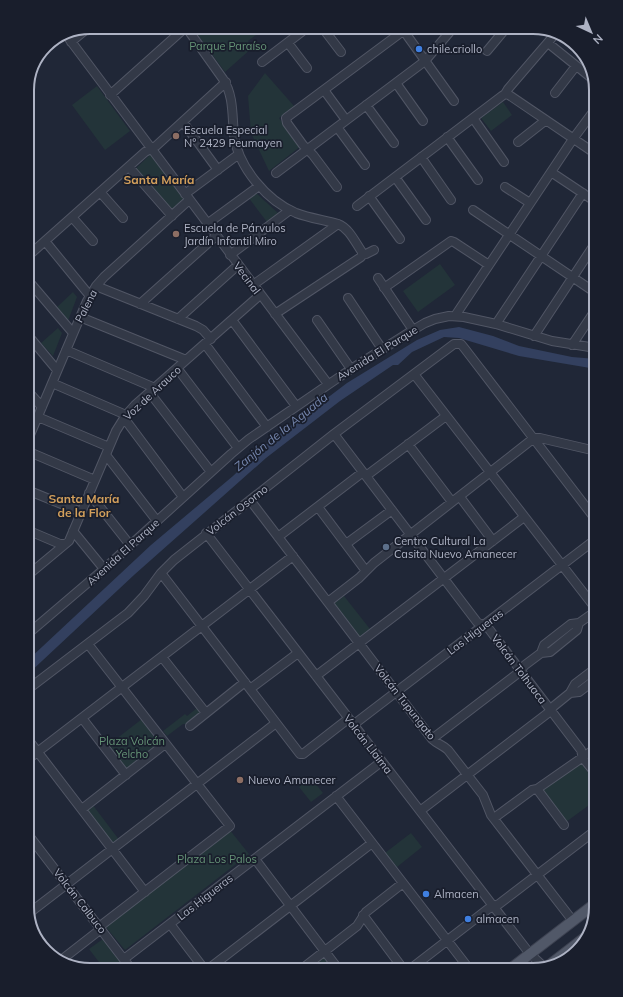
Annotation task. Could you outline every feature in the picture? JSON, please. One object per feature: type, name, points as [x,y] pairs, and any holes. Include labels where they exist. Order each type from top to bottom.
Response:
[{"type":"main road","points":[[518,963],[589,909]]},
{"type":"main road","points":[[562,955],[571,948]]},
{"type":"street","points":[[110,95],[178,34]]},
{"type":"street","points":[[191,34],[226,82],[230,92],[234,135],[239,154],[246,168],[260,186],[290,210],[302,215],[343,226],[362,254]]},
{"type":"street","points":[[262,62],[299,34]]},
{"type":"street","points":[[327,34],[341,52]]},
{"type":"street","points":[[336,187],[286,120],[396,34]]},
{"type":"street","points":[[405,34],[454,102]]},
{"type":"street","points":[[276,173],[425,62],[448,34]]},
{"type":"street","points":[[487,51],[501,34]]},
{"type":"street","points":[[357,206],[505,94],[552,38]]},
{"type":"street","name":"Vecinal","points":[[69,39],[328,384]]},
{"type":"street","points":[[288,42],[307,68]]},
{"type":"street","points":[[548,43],[587,74]]},
{"type":"street","points":[[555,93],[576,66]]},
{"type":"street","points":[[34,250],[145,152],[156,146],[226,82]]},
{"type":"street","points":[[396,83],[423,121]]},
{"type":"street","points":[[324,90],[346,120]]},
{"type":"street","points":[[505,94],[509,95],[589,149]]},
{"type":"street","points":[[366,105],[394,143]]},
{"type":"street","points":[[455,316],[573,138],[589,117]]},
{"type":"street","points":[[473,118],[504,162]]},
{"type":"street","points":[[518,142],[546,120]]},
{"type":"street","points":[[183,122],[218,170]]},
{"type":"street","points":[[337,127],[365,165]]},
{"type":"street","points":[[447,137],[478,180]]},
{"type":"street","name":"Palena","points":[[34,426],[73,333],[96,286],[104,277],[172,216],[187,197],[239,154]]},
{"type":"street","points":[[421,157],[451,200]]},
{"type":"street","points":[[129,167],[172,216]]},
{"type":"street","points":[[551,172],[589,197]]},
{"type":"street","points":[[395,177],[426,220]]},
{"type":"street","points":[[207,224],[260,186]]},
{"type":"street","points":[[505,187],[530,203]]},
{"type":"street","points":[[100,192],[123,218]]},
{"type":"street","points":[[496,324],[583,193]]},
{"type":"street","points":[[369,196],[400,239]]},
{"type":"street","points":[[230,255],[290,210]]},
{"type":"street","points":[[472,210],[589,288]]},
{"type":"street","points":[[72,217],[93,241]]},
{"type":"street","points":[[253,285],[338,224]]},
{"type":"street","points":[[140,304],[216,236]]},
{"type":"street","points":[[44,241],[90,296]]},
{"type":"street","points":[[384,288],[451,241],[488,266]]},
{"type":"street","points":[[275,314],[361,257],[362,254],[366,254],[374,250]]},
{"type":"street","points":[[534,336],[589,253]]},
{"type":"street","points":[[178,319],[238,265]]},
{"type":"street","points":[[378,278],[413,330]]},
{"type":"street","points":[[34,286],[73,333]]},
{"type":"street","points":[[96,286],[200,328],[267,426]]},
{"type":"street","name":"Voz de Arauco","points":[[34,570],[69,541],[116,431],[125,416],[260,295]]},
{"type":"street","points":[[348,298],[382,349]]},
{"type":"street","name":"Avenida El Parque","points":[[34,629],[104,569],[238,448],[328,384],[425,323],[435,319],[455,316],[464,317],[496,324],[534,336],[572,345],[589,347]]},
{"type":"street","points":[[80,318],[186,360]]},
{"type":"street","points":[[572,345],[589,319]]},
{"type":"street","points":[[232,320],[296,406]]},
{"type":"street","points":[[317,320],[351,369]]},
{"type":"street","points":[[34,342],[57,370]]},
{"type":"street","name":"Volcán Osorno","points":[[34,685],[128,613],[144,596],[161,572],[206,533],[452,345],[458,344],[463,346],[534,438]]},
{"type":"street","points":[[66,350],[152,391],[211,472]]},
{"type":"street","points":[[178,368],[238,448]]},
{"type":"street","points":[[414,374],[589,601]]},
{"type":"street","points":[[52,383],[125,416],[183,497]]},
{"type":"street","points":[[34,398],[42,408]]},
{"type":"street","points":[[278,537],[446,416]]},
{"type":"street","points":[[38,417],[109,447]]},
{"type":"street","name":"Volcán Tolhuaca","points":[[334,434],[477,622],[489,629],[581,750],[583,758],[589,765]]},
{"type":"street","points":[[328,602],[359,578],[374,563],[534,438],[540,438],[589,449]]},
{"type":"street","points":[[534,438],[589,511]]},
{"type":"street","points":[[408,444],[452,502]]},
{"type":"street","points":[[34,454],[95,480]]},
{"type":"street","points":[[106,455],[157,521]]},
{"type":"street","points":[[34,493],[81,512]]},
{"type":"street","points":[[89,493],[130,545]]},
{"type":"street","points":[[460,497],[493,541]]},
{"type":"street","name":"Volcán Tupungato","points":[[250,500],[432,739],[444,746],[468,774],[483,795],[489,811],[572,921]]},
{"type":"street","points":[[318,507],[366,571]]},
{"type":"street","points":[[346,544],[392,510]]},
{"type":"street","points":[[316,676],[524,517]]},
{"type":"street","points":[[73,531],[104,569]]},
{"type":"street","points":[[34,533],[60,544],[64,544]]},
{"type":"street","name":"Volcán Llaima","points":[[206,533],[530,954],[540,962]]},
{"type":"street","name":"Las Higueras","points":[[276,723],[301,754],[396,692],[589,545]]},
{"type":"street","points":[[34,755],[293,556]]},
{"type":"street","points":[[34,909],[276,723],[161,572]]},
{"type":"street","points":[[432,739],[541,653],[550,652],[577,630],[579,623],[589,615]]},
{"type":"street","points":[[65,957],[230,826],[88,644]]},
{"type":"street","points":[[190,726],[206,713],[298,653]]},
{"type":"street","points":[[162,657],[206,713]]},
{"type":"street","points":[[420,811],[548,713],[570,693],[575,684],[589,673]]},
{"type":"street","points":[[570,693],[579,692],[589,684]]},
{"type":"street","points":[[82,718],[126,775]]},
{"type":"street","points":[[82,809],[165,744]]},
{"type":"street","points":[[34,747],[145,892]]},
{"type":"street","points":[[494,818],[532,790],[537,789],[589,753]]},
{"type":"street","name":"Las Higueras","points":[[124,959],[381,762]]},
{"type":"street","points":[[537,789],[564,825]]},
{"type":"street","points":[[336,796],[465,963]]},
{"type":"street","points":[[418,963],[488,909],[499,904],[589,835]]},
{"type":"street","name":"Volcán Calbuco","points":[[34,842],[127,963]]},
{"type":"street","points":[[215,963],[372,843]]},
{"type":"street","points":[[255,859],[334,963]]},
{"type":"street","points":[[309,963],[357,926],[366,912],[403,883]]},
{"type":"street","points":[[363,915],[399,963]]},
{"type":"street","points":[[170,924],[201,963]]},
{"type":"green space","name":"Parque Paraíso","points":[[197,34],[258,34],[248,41],[252,48],[225,72]]},
{"type":"green space","points":[[265,73],[294,106],[279,118],[301,146],[269,171],[251,133],[248,96]]},
{"type":"green space","points":[[97,86],[130,131],[105,150],[72,105]]},
{"type":"green space","points":[[503,102],[512,115],[491,131],[481,118]]},
{"type":"green space","points":[[151,154],[185,199],[171,212],[134,170]]},
{"type":"green space","points":[[255,192],[278,213],[267,222],[248,197]]},
{"type":"green space","points":[[440,264],[455,285],[418,312],[403,291]]},
{"type":"green space","points":[[73,292],[77,297],[68,321],[56,308]]},
{"type":"green space","points":[[58,328],[62,333],[53,356],[41,343]]},
{"type":"green space","points":[[344,596],[370,629],[359,637],[333,604]]},
{"type":"green space","points":[[197,708],[202,714],[189,724],[183,724],[167,736],[163,731],[185,714],[187,716]]},
{"type":"green space","name":"Plaza Volcán Yelcho","points":[[142,719],[159,743],[159,748],[126,770],[107,746]]},
{"type":"green space","points":[[581,763],[589,774],[589,805],[566,822],[542,791]]},
{"type":"green space","points":[[311,778],[323,793],[311,802],[299,787]]},
{"type":"green space","points":[[92,804],[120,841],[113,845],[86,811]]},
{"type":"green space","name":"Plaza Los Palos","points":[[229,829],[249,854],[125,950],[105,926]]},
{"type":"green space","points":[[411,833],[422,847],[397,867],[385,853]]},
{"type":"green space","points":[[103,939],[122,963],[100,963],[89,949]]},
{"type":"green space","points":[[325,954],[332,963],[313,963]]},
{"type":"water","points":[[459,327],[493,336],[519,346],[572,357],[589,358],[589,368],[519,356],[459,338],[444,337],[412,352],[398,365],[393,365],[340,401],[266,458],[134,575],[34,668],[34,654],[151,545],[233,476],[264,446],[347,383],[417,340],[440,330]]},
{"type":"place","name":"chile.criollo","points":[[419,49]]},
{"type":"place","name":"Escuela Especial N° 2429 Peumayen","points":[[176,136]]},
{"type":"place","name":"Escuela de Párvulos Jardín Infantil Miro","points":[[176,234]]},
{"type":"place","name":"Centro Cultural La Casita Nuevo Amanecer","points":[[386,547]]},
{"type":"place","name":"Nuevo Amanecer","points":[[240,780]]},
{"type":"place","name":"Almacen","points":[[426,894]]},
{"type":"place","name":"almacen","points":[[468,919]]},
{"type":"district","name":"Santa María","points":[[159,180]]},
{"type":"district","name":"Santa María de la Flor","points":[[84,506]]},
{"type":"water label","name":"Zanjón de la Aguada","points":[[281,432]]}]
